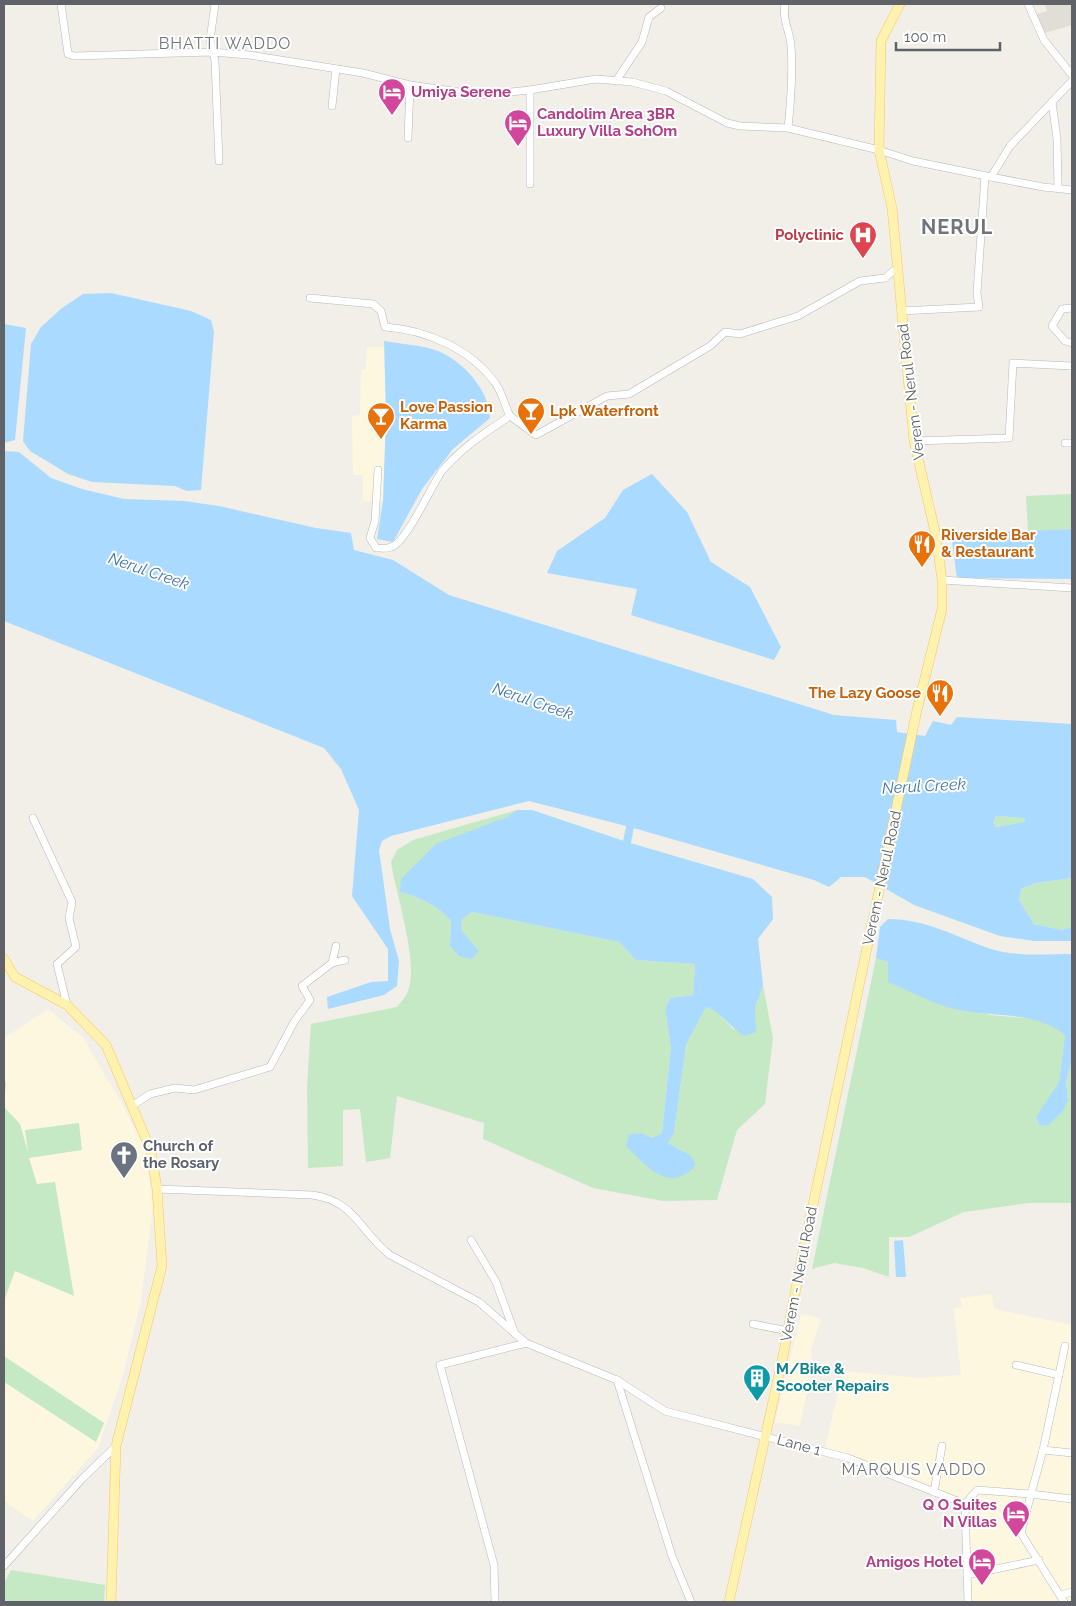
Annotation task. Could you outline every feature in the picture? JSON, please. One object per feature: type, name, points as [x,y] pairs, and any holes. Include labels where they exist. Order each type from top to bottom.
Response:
[{"type":"main road","name":"Verem - Nerul Road","points":[[729,1602],[788,1331],[917,710],[942,609],[942,580],[936,536],[914,441],[892,208],[878,150],[881,42],[900,4]]},
{"type":"main road","points":[[4,959],[15,977],[66,1005],[106,1044],[151,1151],[157,1189],[162,1266],[116,1446],[111,1602]]},
{"type":"street","points":[[61,4],[68,54],[74,56],[212,52],[249,54],[336,69],[410,85],[480,95],[530,90],[596,79],[632,82],[666,91],[727,123],[740,126],[788,128],[878,150],[912,162],[1043,187],[1058,187],[1072,190]]},
{"type":"street","points":[[215,4],[210,40],[215,61],[218,161]]},
{"type":"street","points":[[785,4],[784,21],[791,42],[793,75],[788,128]]},
{"type":"street","points":[[1028,4],[1044,40],[1072,75]]},
{"type":"street","points":[[616,81],[642,42],[649,16],[662,8]]},
{"type":"street","points":[[332,106],[336,69]]},
{"type":"street","points":[[901,311],[979,307],[977,293],[988,176],[1010,146],[1072,81]]},
{"type":"street","points":[[408,138],[410,85]]},
{"type":"street","points":[[530,90],[530,184]]},
{"type":"street","points":[[1052,102],[1058,139],[1058,187]]},
{"type":"street","points":[[310,298],[374,304],[380,311],[386,327],[407,328],[462,350],[477,362],[496,385],[510,416],[536,435],[607,396],[629,394],[710,346],[725,332],[740,334],[798,316],[860,281],[885,278],[897,268]]},
{"type":"street","points":[[1072,308],[1062,308],[1052,326],[1065,341],[1072,343]]},
{"type":"street","points":[[914,441],[1009,438],[1012,364],[1072,366]]},
{"type":"street","points":[[378,470],[375,521],[370,538],[376,548],[390,547],[399,541],[442,472],[472,442],[510,416]]},
{"type":"street","points":[[942,580],[1072,588]]},
{"type":"street","points":[[32,818],[72,902],[69,918],[76,947],[57,964],[66,1005]]},
{"type":"street","points":[[332,963],[336,946]]},
{"type":"street","points":[[132,1106],[150,1094],[175,1088],[194,1090],[270,1067],[294,1022],[310,1000],[302,986],[332,963],[345,960]]},
{"type":"street","name":"Lane 1","points":[[157,1189],[312,1195],[334,1199],[356,1218],[379,1246],[390,1255],[479,1302],[526,1343],[617,1380],[665,1411],[765,1435],[848,1458],[965,1504]]},
{"type":"street","points":[[471,1240],[496,1282],[516,1336]]},
{"type":"street","points":[[753,1324],[788,1331]]},
{"type":"street","points":[[495,1602],[494,1566],[440,1365],[526,1343]]},
{"type":"street","points":[[1064,1602],[1021,1533],[1043,1450],[1065,1346]]},
{"type":"street","points":[[1016,1365],[1059,1375]]},
{"type":"street","points":[[617,1380],[672,1556],[690,1602]]},
{"type":"street","points":[[4,1566],[82,1478],[116,1446]]},
{"type":"street","points":[[934,1492],[942,1446]]},
{"type":"street","points":[[1043,1450],[1072,1453]]},
{"type":"street","points":[[968,1602],[965,1504],[977,1490],[1072,1499]]},
{"type":"street","points":[[967,1575],[1039,1560]]},
{"type":"street","points":[[1061,1595],[1072,1592]]},
{"type":"shaded area","points":[[1045,4],[1072,4],[1072,25],[1045,33],[1035,15],[1047,11]]},
{"type":"shaded area","points":[[367,347],[385,347],[386,417],[383,501],[363,501],[363,475],[353,475],[352,416],[360,415],[361,370],[366,369]]},
{"type":"shaded area","points":[[48,1009],[83,1038],[122,1104],[145,1148],[153,1206],[141,1300],[123,1375],[98,1448],[33,1521],[4,1501],[4,1038]]},
{"type":"shaded area","points":[[992,1294],[994,1309],[1072,1325],[1072,1602],[972,1602],[966,1501],[825,1448],[843,1371],[920,1378],[961,1375],[954,1308],[962,1307],[960,1298]]},
{"type":"shaded area","points":[[801,1314],[821,1318],[811,1350],[812,1369],[800,1426],[775,1422]]},
{"type":"green space","points":[[1072,494],[1072,529],[1028,531],[1026,496]]},
{"type":"green space","points":[[517,810],[400,892],[428,903],[451,921],[450,946],[461,930],[462,919],[472,912],[619,942],[636,960],[695,964],[693,995],[670,998],[665,1009],[671,1047],[662,1133],[652,1139],[641,1133],[629,1134],[690,1155],[668,1143],[674,1133],[686,1045],[706,1007],[717,1011],[734,1030],[755,1008],[763,985],[773,1038],[765,1104],[737,1130],[717,1200],[663,1201],[593,1188],[483,1139],[484,1123],[397,1096],[390,1158],[366,1162],[360,1109],[343,1110],[343,1166],[308,1168],[307,1087],[311,1024],[397,1007],[408,991],[411,978],[409,946],[391,862],[397,850],[413,840]]},
{"type":"green space","points":[[996,816],[1024,818],[1025,822],[996,827],[993,823]]},
{"type":"green space","points":[[1072,878],[1072,927],[1062,930],[1034,924],[1019,900],[1021,889],[1036,883]]},
{"type":"green space","points":[[876,958],[888,962],[989,1015],[1036,1019],[1053,1025],[1065,1035],[1059,1082],[1037,1117],[1068,1100],[1066,1082],[1072,1058],[1072,1203],[1028,1203],[964,1212],[909,1237],[889,1237],[889,1277],[863,1268],[834,1263],[812,1269]]},
{"type":"green space","points":[[4,1078],[6,1083],[4,1107]]},
{"type":"green space","points":[[4,1107],[20,1124],[28,1152],[25,1130],[79,1123],[82,1150],[29,1158],[37,1184],[55,1182],[74,1296],[15,1271],[4,1301]]},
{"type":"green space","points":[[4,1356],[104,1423],[96,1442],[4,1382]]},
{"type":"green space","points":[[11,1570],[105,1585],[104,1602],[4,1602],[4,1583]]},
{"type":"water","points":[[111,293],[191,311],[211,320],[214,332],[201,490],[187,491],[175,486],[92,482],[68,474],[30,451],[23,441],[31,344],[41,327],[62,308],[83,294]]},
{"type":"water","points":[[4,324],[26,328],[15,440],[4,443]]},
{"type":"water","points":[[384,341],[432,349],[457,362],[480,387],[489,408],[490,418],[453,449],[422,489],[393,542],[377,539],[383,501],[386,417]]},
{"type":"water","name":"Nerul Creek","points":[[4,451],[19,452],[51,478],[82,489],[124,499],[184,501],[219,506],[316,528],[351,533],[354,550],[393,560],[449,595],[834,715],[896,720],[897,732],[925,736],[933,721],[951,725],[957,717],[1072,724],[1072,878],[1036,883],[1021,889],[1019,900],[1034,924],[1062,930],[1072,927],[1072,941],[1034,941],[1000,936],[914,905],[865,877],[841,877],[829,887],[814,880],[630,827],[529,801],[391,836],[382,841],[379,850],[390,929],[399,961],[397,986],[384,995],[328,1009],[327,997],[371,982],[388,981],[388,949],[352,896],[359,810],[341,769],[324,748],[4,621]],"holes":[[[996,816],[1024,818],[1025,822],[996,827],[993,823]]]},
{"type":"water","points":[[652,474],[687,512],[711,562],[750,587],[781,647],[774,660],[631,615],[637,589],[547,573],[557,551],[605,518],[623,490]]},
{"type":"water","points":[[1072,529],[1072,579],[957,578],[951,534]]},
{"type":"water","points":[[517,810],[532,810],[627,842],[753,879],[772,897],[773,919],[758,939],[763,985],[755,1008],[756,1032],[745,1036],[739,1033],[712,1009],[706,1007],[686,1045],[674,1133],[668,1143],[690,1155],[696,1165],[686,1174],[677,1178],[659,1174],[650,1169],[626,1146],[629,1134],[641,1133],[652,1138],[662,1133],[671,1047],[665,1009],[670,998],[693,995],[695,964],[636,960],[619,942],[472,912],[462,919],[461,930],[479,951],[471,959],[459,956],[450,946],[451,921],[446,915],[428,903],[400,892],[401,879],[436,844],[507,817]]},
{"type":"water","points":[[888,919],[928,925],[1001,952],[1072,954],[1072,1058],[1066,1082],[1068,1100],[1063,1111],[1048,1125],[1040,1126],[1036,1117],[1059,1082],[1065,1035],[1053,1027],[1027,1018],[969,1012],[947,1007],[888,982],[888,962],[876,958],[880,927]]},
{"type":"water","points":[[903,1240],[906,1277],[896,1277],[894,1241]]},
{"type":"waterway","points":[[627,842],[630,827]]},
{"type":"place","name":"Umiya Serene","points":[[392,116]]},
{"type":"place","name":"Candolim Area 3BR Luxury Villa SohOm","points":[[518,147]]},
{"type":"place","name":"Polyclinic","points":[[863,259]]},
{"type":"place","name":"Lpk Waterfront","points":[[531,435]]},
{"type":"place","name":"Love Passion Karma","points":[[381,440]]},
{"type":"place","name":"Riverside Bar & Restaurant","points":[[922,568]]},
{"type":"place","name":"The Lazy Goose","points":[[940,717]]},
{"type":"place","name":"Church of the Rosary","points":[[124,1179]]},
{"type":"place","name":"M/Bike & Scooter Repairs","points":[[757,1402]]},
{"type":"place","name":"Q O Suites N Villas","points":[[1016,1538]]},
{"type":"place","name":"Amigos Hotel","points":[[982,1586]]},
{"type":"district","name":"BHATTI WADDO","points":[[225,43]]},
{"type":"district","name":"NERUL","points":[[957,227]]},
{"type":"district","name":"MARQUIS VADDO","points":[[914,1469]]}]
